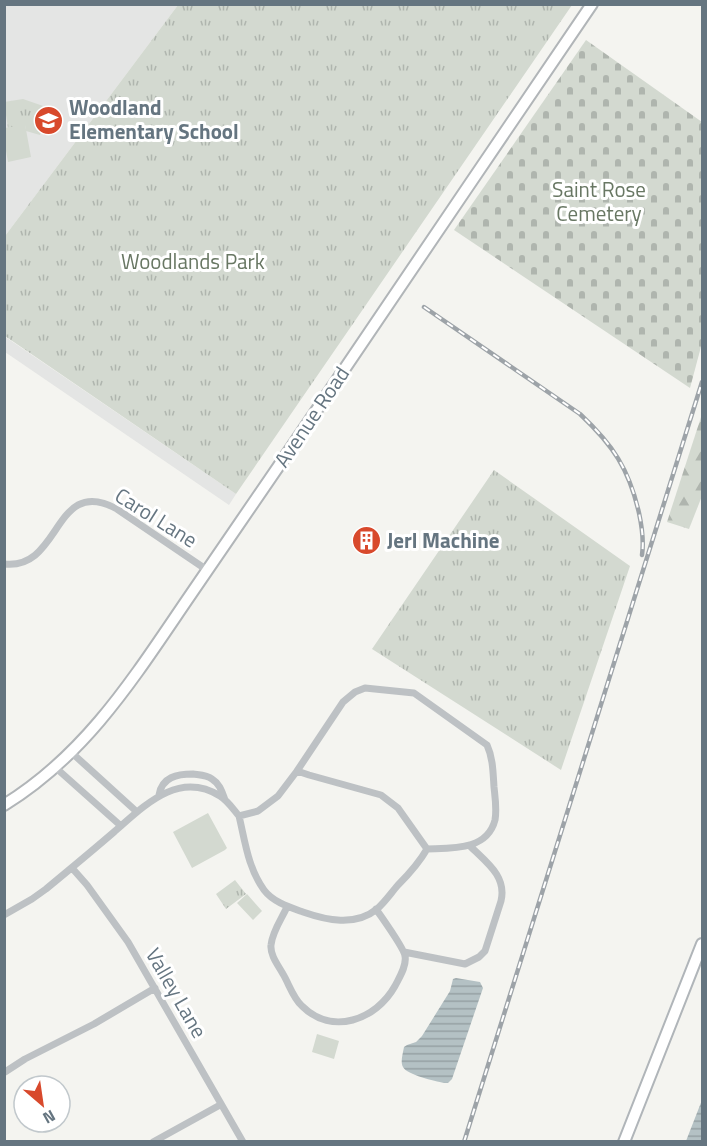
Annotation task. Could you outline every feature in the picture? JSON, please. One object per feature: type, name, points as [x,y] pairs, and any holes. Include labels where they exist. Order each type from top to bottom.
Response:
[{"type":"main road","name":"Avenue Road","points":[[4,806],[40,781],[72,753],[118,699],[256,501],[592,4]]},
{"type":"main road","points":[[624,1142],[702,944]]},
{"type":"street","name":"Carol Lane","points":[[4,564],[18,564],[34,558],[67,514],[81,504],[94,501],[108,503],[207,570]]},
{"type":"street","points":[[239,816],[258,811],[278,796],[343,702],[355,692],[364,688],[414,693],[487,745],[492,757],[496,811],[492,827],[477,843],[470,846],[426,849]]},
{"type":"street","points":[[72,753],[137,812]]},
{"type":"street","points":[[56,768],[121,826]]},
{"type":"street","points":[[297,771],[381,795],[398,808],[426,849]]},
{"type":"street","points":[[159,795],[162,786],[171,777],[195,774],[205,775],[216,782],[225,800]]},
{"type":"street","points":[[4,915],[32,899],[159,795],[176,789],[199,788],[219,795],[225,800],[239,816],[249,860],[264,891],[287,907],[320,918],[336,921],[356,919],[376,909],[420,862],[426,849]]},
{"type":"street","points":[[404,952],[465,964],[485,951],[501,901],[502,884],[499,876],[470,846]]},
{"type":"street","name":"Valley Lane","points":[[72,868],[115,923],[243,1142]]},
{"type":"street","points":[[287,907],[273,938],[271,953],[300,1005],[317,1017],[348,1021],[366,1016],[385,1000],[396,984],[405,962],[404,952],[376,909]]},
{"type":"street","points":[[5,1072],[155,988]]},
{"type":"street","points":[[153,1142],[220,1105]]},
{"type":"shaded area","name":"Woodland Elementary School","points":[[5,5],[178,5],[5,236]]},
{"type":"shaded area","points":[[4,336],[236,494],[229,505],[5,352]]},
{"type":"shaded area","points":[[453,979],[480,982],[483,988],[452,1079],[444,1083],[410,1073],[403,1067],[402,1057],[404,1047],[416,1042],[422,1036],[450,991]]},
{"type":"shaded area","points":[[702,1100],[702,1141],[686,1141]]},
{"type":"green space","name":"Woodlands Park","points":[[178,5],[572,5],[236,494],[5,336],[5,236]]},
{"type":"green space","name":"Saint Rose Cemetery","points":[[586,40],[702,122],[702,343],[690,388],[454,230]]},
{"type":"green space","points":[[23,99],[49,108],[40,135],[26,131],[25,125],[8,128],[4,102]]},
{"type":"green space","points":[[25,124],[31,157],[8,162],[5,128]]},
{"type":"green space","points":[[702,414],[702,496],[689,529],[667,522]]},
{"type":"green space","points":[[494,470],[630,566],[561,770],[372,649]]},
{"type":"green space","points":[[208,813],[227,848],[192,868],[173,832]]},
{"type":"green space","points":[[235,880],[246,894],[226,909],[216,894]]},
{"type":"green space","points":[[247,894],[262,911],[253,920],[237,903]]},
{"type":"green space","points":[[317,1034],[339,1041],[334,1059],[312,1052]]},
{"type":"railway","points":[[424,307],[580,414],[602,436],[625,471],[635,497],[643,539],[642,555]]},
{"type":"railway","points":[[464,1142],[702,382]]},
{"type":"place","name":"Woodland Elementary School","points":[[48,120]]},
{"type":"place","name":"Jerl Machine","points":[[366,541]]}]
